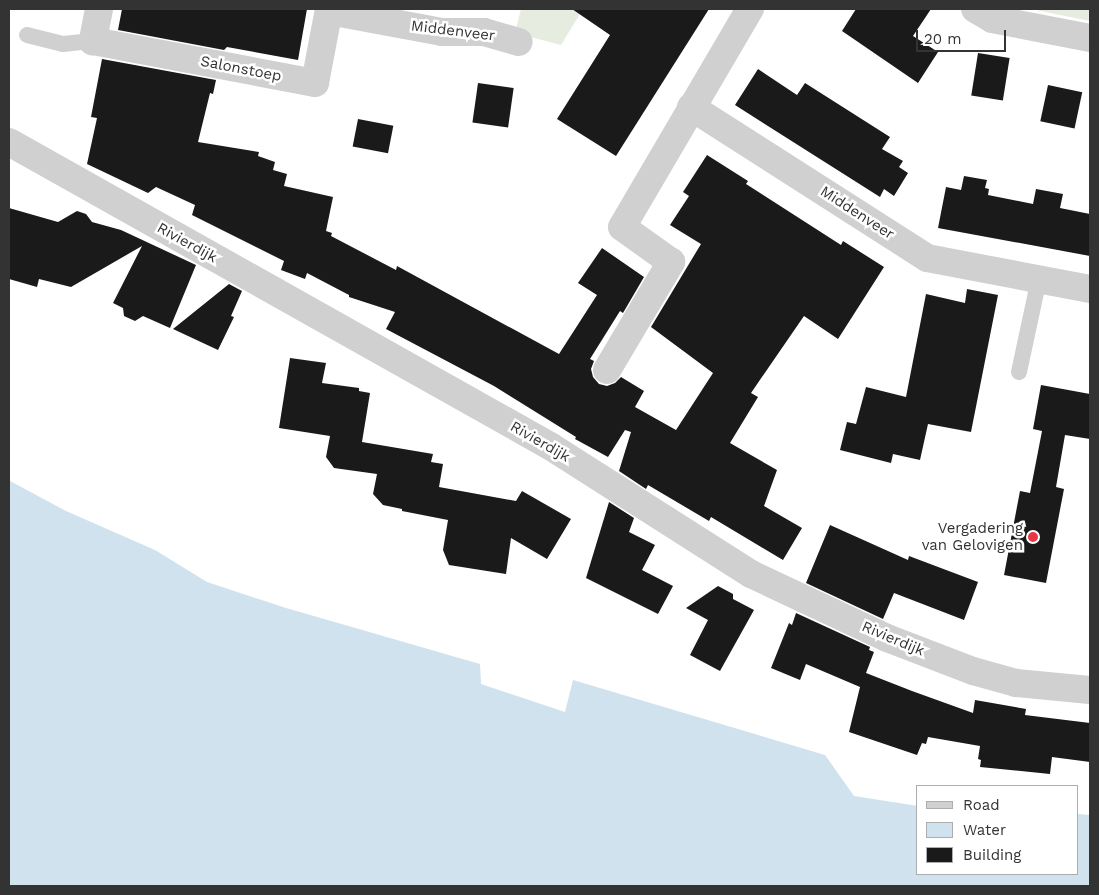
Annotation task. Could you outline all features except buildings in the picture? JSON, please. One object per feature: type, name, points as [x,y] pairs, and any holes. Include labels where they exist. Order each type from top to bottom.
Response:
[{"type":"street","points":[[94,41],[99,9]]},
{"type":"street","points":[[607,370],[671,262],[622,226],[750,9]]},
{"type":"street","points":[[975,9],[992,19],[1090,38]]},
{"type":"street","name":"Salonstoep","points":[[94,41],[315,83],[329,10]]},
{"type":"street","name":"Middenveer","points":[[329,10],[442,32],[484,32],[519,42]]},
{"type":"street","name":"Middenveer","points":[[691,107],[927,258],[1090,289]]},
{"type":"street","name":"Rivierdijk","points":[[9,142],[550,446],[751,574],[887,638],[973,671],[1016,683],[1090,690]]},
{"type":"lane","points":[[27,35],[63,44],[94,41]]},
{"type":"lane","points":[[1020,372],[1038,279]]},
{"type":"shaded area","points":[[521,9],[583,9],[561,45],[515,33]]},
{"type":"shaded area","points":[[1032,9],[1090,9],[1090,21],[1065,16]]},
{"type":"water","points":[[9,476],[10,481],[66,511],[155,550],[207,582],[286,608],[480,664],[481,684],[565,712],[573,680],[825,755],[854,796],[916,806],[916,875],[1079,875],[1079,814],[1090,815],[1090,886],[9,886]]},
{"type":"place","name":"Vergadering van Gelovigen","points":[[1033,537]]}]
